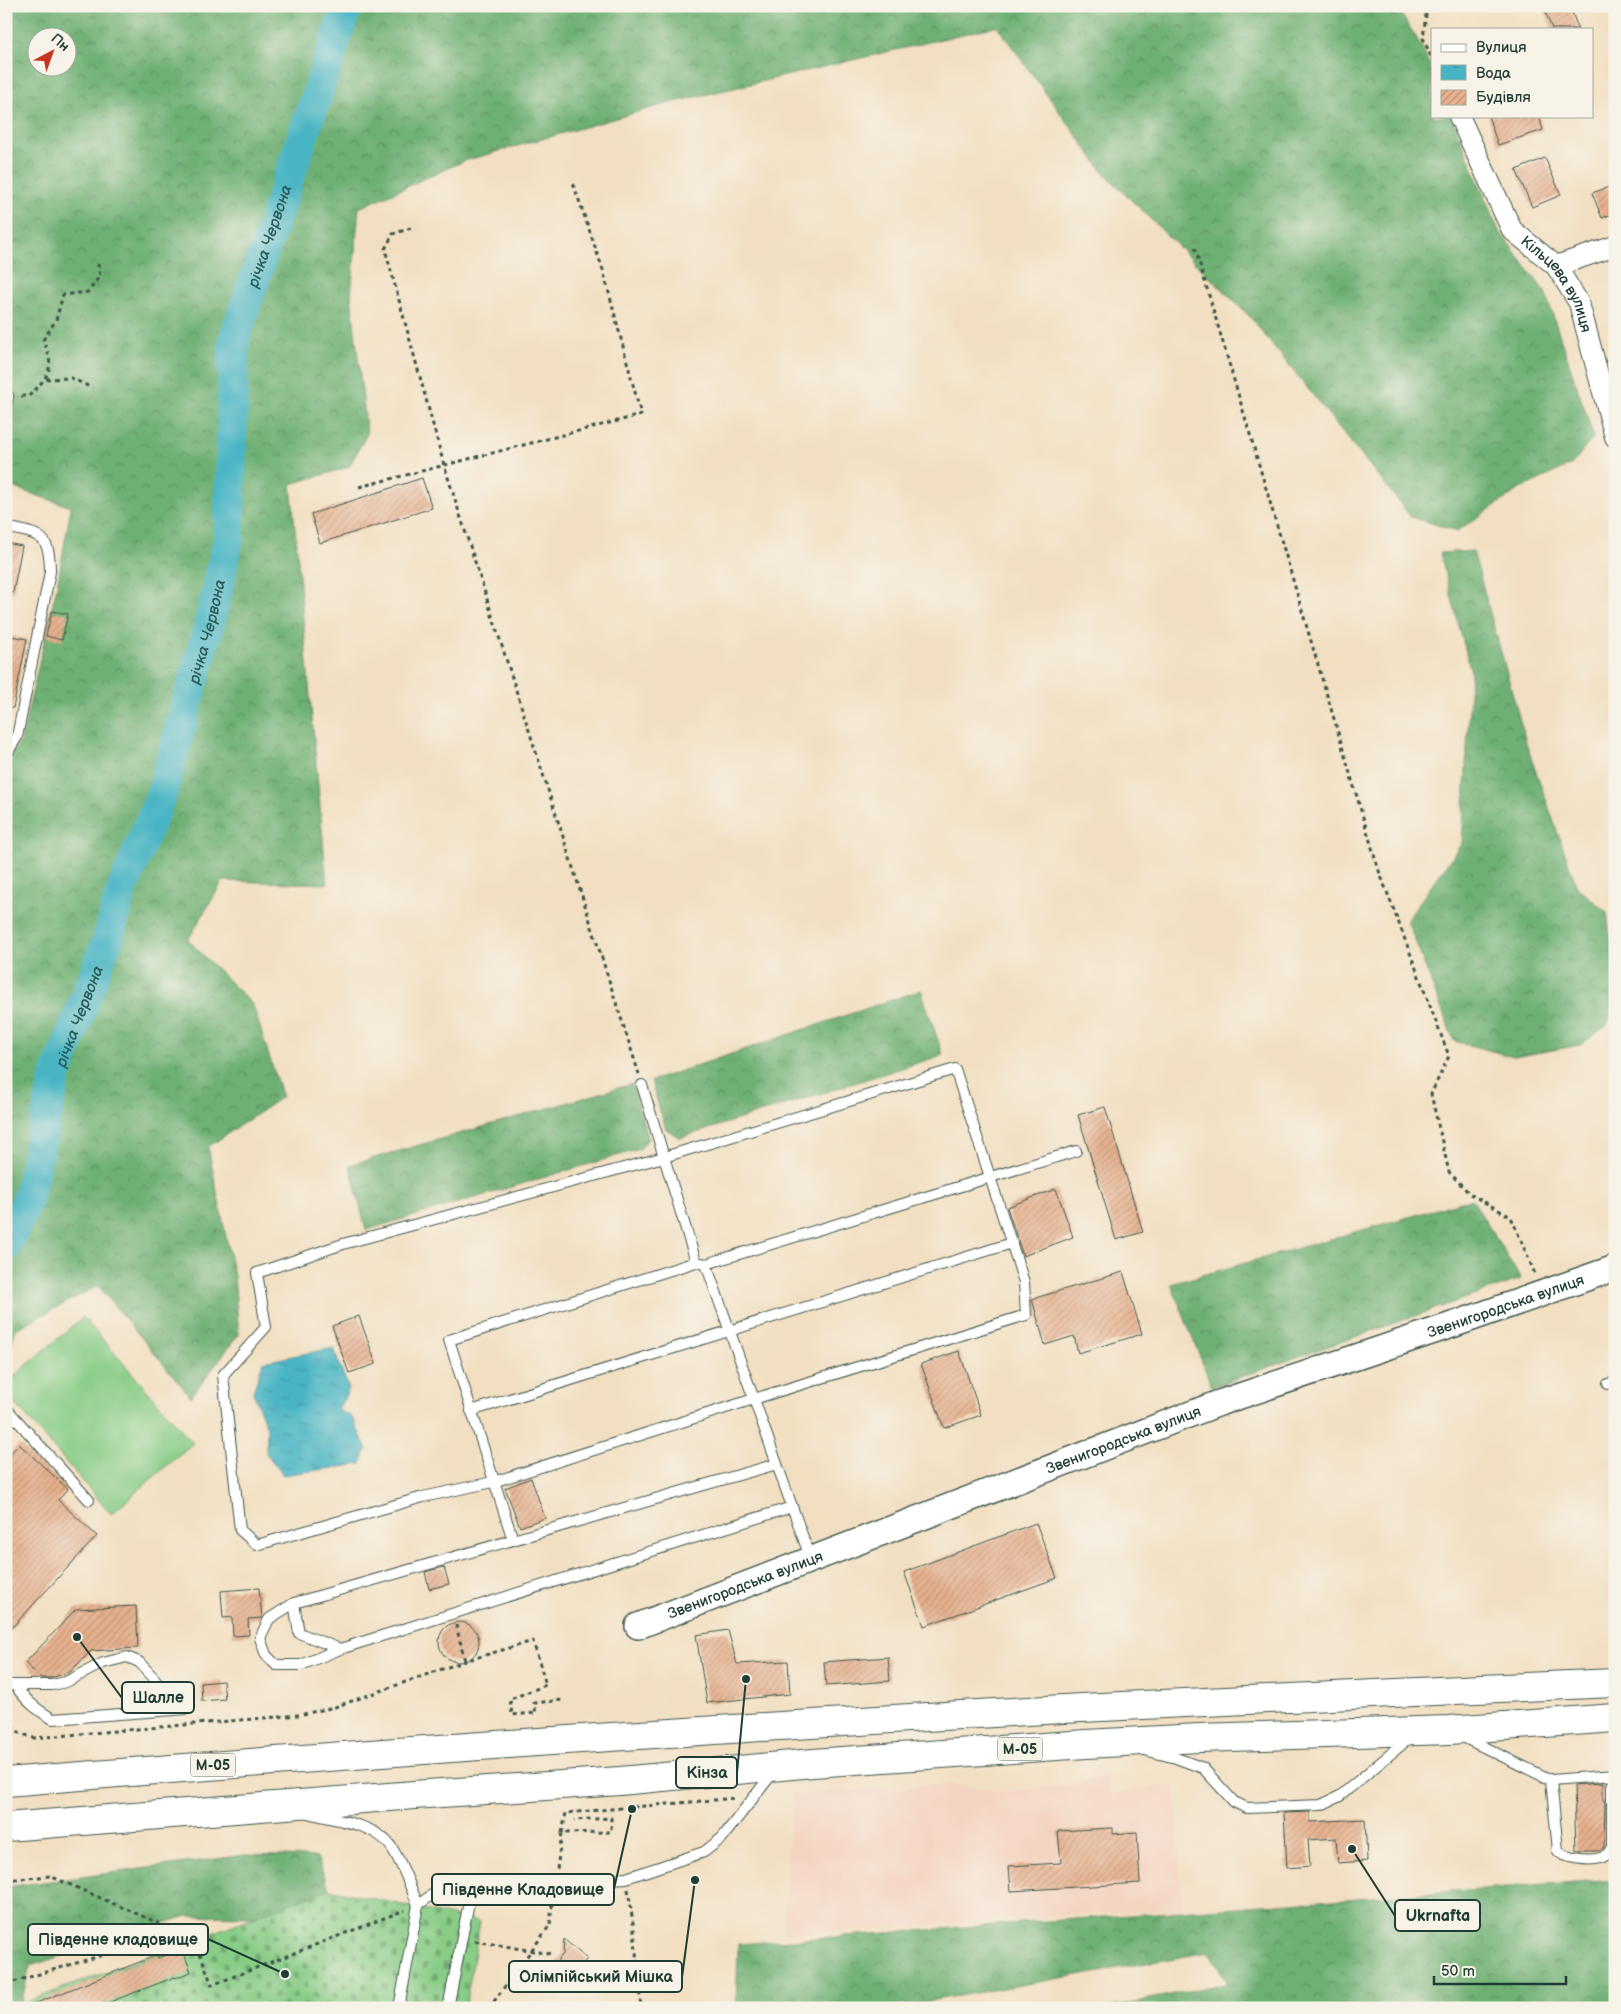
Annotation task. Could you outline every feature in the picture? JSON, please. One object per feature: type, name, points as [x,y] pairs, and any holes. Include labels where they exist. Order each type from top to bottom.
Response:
[{"type":"highway","name":"М-05","points":[[6,1782],[227,1764],[884,1719],[1092,1707],[1615,1683]]},
{"type":"highway","name":"М-05","points":[[6,1827],[1116,1742],[1448,1730],[1615,1718]]},
{"type":"street","name":"Кільцева вулиця","points":[[1460,118],[1512,230],[1556,266],[1579,303],[1615,437]]},
{"type":"street","points":[[1556,266],[1615,246]]},
{"type":"street","name":"Звенигородська вулиця","points":[[638,1626],[1222,1402],[1615,1268]]},
{"type":"lane","points":[[6,527],[38,536],[45,540],[50,556],[50,572],[16,737],[6,755]]},
{"type":"lane","points":[[955,1068],[991,1178],[1024,1282],[1026,1315],[493,1482],[423,1497],[257,1545],[240,1530],[223,1375],[266,1327],[257,1272],[343,1244],[664,1157],[955,1068]]},
{"type":"lane","points":[[642,1085],[664,1157],[701,1263],[730,1330],[812,1560]]},
{"type":"lane","points":[[513,1540],[449,1340],[1076,1151]]},
{"type":"lane","points":[[471,1411],[1012,1243]]},
{"type":"lane","points":[[6,1408],[89,1500]]},
{"type":"lane","points":[[777,1464],[294,1603],[269,1619],[260,1638],[266,1655],[276,1665],[301,1665],[340,1649],[792,1507]]},
{"type":"lane","points":[[294,1603],[299,1634],[340,1649]]},
{"type":"lane","points":[[11,1684],[52,1685],[66,1682],[103,1663],[127,1657],[139,1662],[153,1677],[174,1710]]},
{"type":"lane","points":[[11,1684],[36,1709],[53,1719],[187,1709]]},
{"type":"lane","points":[[1448,1730],[1551,1780],[1615,1774]]},
{"type":"lane","points":[[1116,1742],[1176,1758],[1203,1768],[1234,1802],[1246,1808],[1321,1804],[1340,1796],[1418,1731]]},
{"type":"lane","points":[[418,1905],[440,1888],[626,1878],[704,1852],[722,1838],[777,1767]]},
{"type":"lane","points":[[1551,1780],[1558,1851],[1567,1857],[1601,1858],[1608,1854],[1612,1847],[1612,1786],[1615,1779]]},
{"type":"lane","points":[[280,1806],[369,1830],[392,1847],[418,1905],[399,2008]]},
{"type":"lane","points":[[448,2008],[472,1887]]},
{"type":"path","points":[[1427,6],[1422,38],[1431,57]]},
{"type":"path","points":[[360,487],[641,415],[603,270],[573,183]]},
{"type":"path","points":[[411,228],[393,234],[385,249],[444,466],[642,1085]]},
{"type":"path","points":[[1195,248],[1378,868],[1449,1056],[1431,1094],[1449,1172],[1470,1194],[1511,1217],[1543,1293]]},
{"type":"path","points":[[7,399],[29,396],[46,380],[51,357],[43,340],[56,320],[63,295],[88,292],[100,276],[98,264]]},
{"type":"path","points":[[46,380],[70,378],[92,388]]},
{"type":"path","points":[[454,1613],[465,1661]]},
{"type":"path","points":[[6,1720],[20,1733],[34,1738],[299,1716],[335,1707],[465,1661],[533,1641],[546,1685],[510,1699],[512,1715],[536,1713],[534,1703],[563,1700]]},
{"type":"path","points":[[489,2008],[550,1924],[566,1812],[756,1796]]},
{"type":"path","points":[[562,1833],[611,1832],[611,1818],[574,1820]]},
{"type":"path","points":[[6,1880],[50,1876],[180,1932]]},
{"type":"path","points":[[626,1878],[634,1930],[641,2008]]},
{"type":"path","points":[[6,1984],[180,1932],[192,1932],[212,1985],[418,1905]]},
{"type":"path","points":[[462,1939],[551,1954]]},
{"type":"shaded area","points":[[1108,1773],[1110,1793],[1175,1786],[1182,1908],[783,1934],[792,1794],[948,1784],[1006,1791],[1068,1786]]},
{"type":"green space","points":[[6,6],[1396,6],[1421,45],[1431,69],[1431,118],[1452,118],[1498,229],[1545,292],[1594,437],[1572,464],[1520,489],[1457,531],[1411,517],[1251,318],[1104,173],[997,26],[666,104],[464,161],[359,208],[351,296],[367,434],[349,467],[291,484],[327,884],[223,881],[188,940],[253,1005],[282,1097],[208,1147],[234,1276],[239,1334],[191,1397],[98,1286],[16,1329],[6,1362],[6,761],[21,741],[57,586],[71,507],[6,485]]},
{"type":"green space","points":[[1473,551],[1528,749],[1577,887],[1607,913],[1615,971],[1615,1007],[1606,1026],[1580,1045],[1514,1057],[1454,1041],[1407,920],[1462,843],[1471,672],[1440,553]]},
{"type":"green space","points":[[921,990],[943,1055],[680,1138],[666,1129],[651,1081]]},
{"type":"green space","points":[[632,1084],[648,1139],[640,1149],[366,1230],[350,1165]]},
{"type":"green space","points":[[1472,1199],[1521,1279],[1212,1387],[1171,1284]]},
{"type":"green space","points":[[83,1317],[193,1443],[111,1514],[6,1393],[6,1383]]},
{"type":"green space","points":[[245,1855],[317,1857],[329,1889],[254,1917],[187,1916],[30,1966],[21,2004],[22,2008],[6,2008],[6,1887]]},
{"type":"green space","points":[[1615,1879],[1615,2008],[1105,2008],[1228,1983],[1209,1952],[890,2008],[736,2008],[738,1944]]},
{"type":"green space","points":[[329,1889],[480,1922],[465,2008],[22,2008],[21,2004]]},
{"type":"water","points":[[333,1348],[349,1389],[338,1410],[352,1417],[367,1449],[361,1464],[283,1475],[266,1453],[267,1428],[253,1392],[263,1362]]},
{"type":"building","points":[[1543,6],[1570,6],[1578,28],[1552,28]]},
{"type":"building","points":[[1489,118],[1540,118],[1543,130],[1498,145]]},
{"type":"building","points":[[1545,158],[1561,195],[1532,207],[1516,170]]},
{"type":"building","points":[[1615,185],[1615,213],[1602,218],[1592,193]]},
{"type":"building","points":[[422,478],[432,508],[320,543],[311,514]]},
{"type":"building","points":[[6,543],[22,546],[13,593],[6,592]]},
{"type":"building","points":[[52,611],[68,614],[62,640],[46,636]]},
{"type":"building","points":[[6,635],[27,639],[13,708],[6,708]]},
{"type":"building","points":[[1105,1107],[1143,1232],[1116,1240],[1078,1115]]},
{"type":"building","points":[[1056,1189],[1073,1237],[1023,1256],[1007,1207]]},
{"type":"building","points":[[1123,1272],[1142,1334],[1078,1353],[1074,1336],[1045,1345],[1032,1299]]},
{"type":"building","points":[[359,1316],[376,1364],[349,1373],[332,1326]]},
{"type":"building","points":[[959,1351],[981,1415],[944,1428],[921,1364]]},
{"type":"building","points":[[19,1444],[68,1489],[58,1500],[97,1536],[6,1634],[6,1458]]},
{"type":"building","points":[[531,1478],[545,1518],[520,1527],[505,1488]]},
{"type":"building","points":[[1036,1523],[1057,1578],[924,1626],[904,1572]]},
{"type":"building","points":[[444,1567],[449,1584],[429,1589],[425,1572]]},
{"type":"building","points":[[259,1588],[262,1618],[248,1619],[249,1635],[233,1636],[232,1617],[223,1618],[221,1591]]},
{"type":"building","points":[[136,1606],[138,1648],[91,1651],[70,1672],[51,1678],[41,1678],[25,1663],[76,1609]]},
{"type":"building","points":[[459,1622],[473,1628],[479,1642],[473,1656],[459,1662],[445,1656],[439,1642],[445,1628]]},
{"type":"building","points":[[728,1630],[737,1664],[788,1661],[790,1694],[707,1703],[696,1635]]},
{"type":"building","points":[[888,1657],[890,1681],[826,1686],[824,1662]]},
{"type":"building","points":[[223,1681],[225,1699],[202,1701],[201,1683]]},
{"type":"building","points":[[1603,1783],[1603,1801],[1605,1801],[1604,1847],[1599,1851],[1576,1851],[1574,1785]]},
{"type":"building","points":[[1310,1812],[1310,1822],[1365,1819],[1367,1861],[1338,1863],[1336,1838],[1308,1840],[1310,1866],[1287,1868],[1284,1813]]},
{"type":"building","points":[[1113,1828],[1113,1834],[1137,1832],[1140,1883],[1011,1891],[1009,1866],[1061,1863],[1058,1831]]},
{"type":"building","points":[[564,1939],[587,1959],[570,1978],[555,1964],[563,1954]]},
{"type":"building","points":[[182,1948],[191,1972],[94,2008],[24,2008],[157,1955],[158,1958]]},
{"type":"waterway","name":"річка Червона","points":[[6,1246],[27,1201],[56,1075],[108,939],[121,892],[162,793],[210,622],[229,536],[234,339],[347,6]]},
{"type":"place","name":"Шалле","points":[[77,1637]]},
{"type":"place","name":"Кінза","points":[[746,1679]]},
{"type":"place","name":"Південне Кладовище","points":[[632,1809]]},
{"type":"place","name":"Ukrnafta","points":[[1352,1849]]},
{"type":"place","name":"Олімпійський Мішка","points":[[695,1880]]},
{"type":"place","name":"Південне кладовище","points":[[285,1974]]}]
